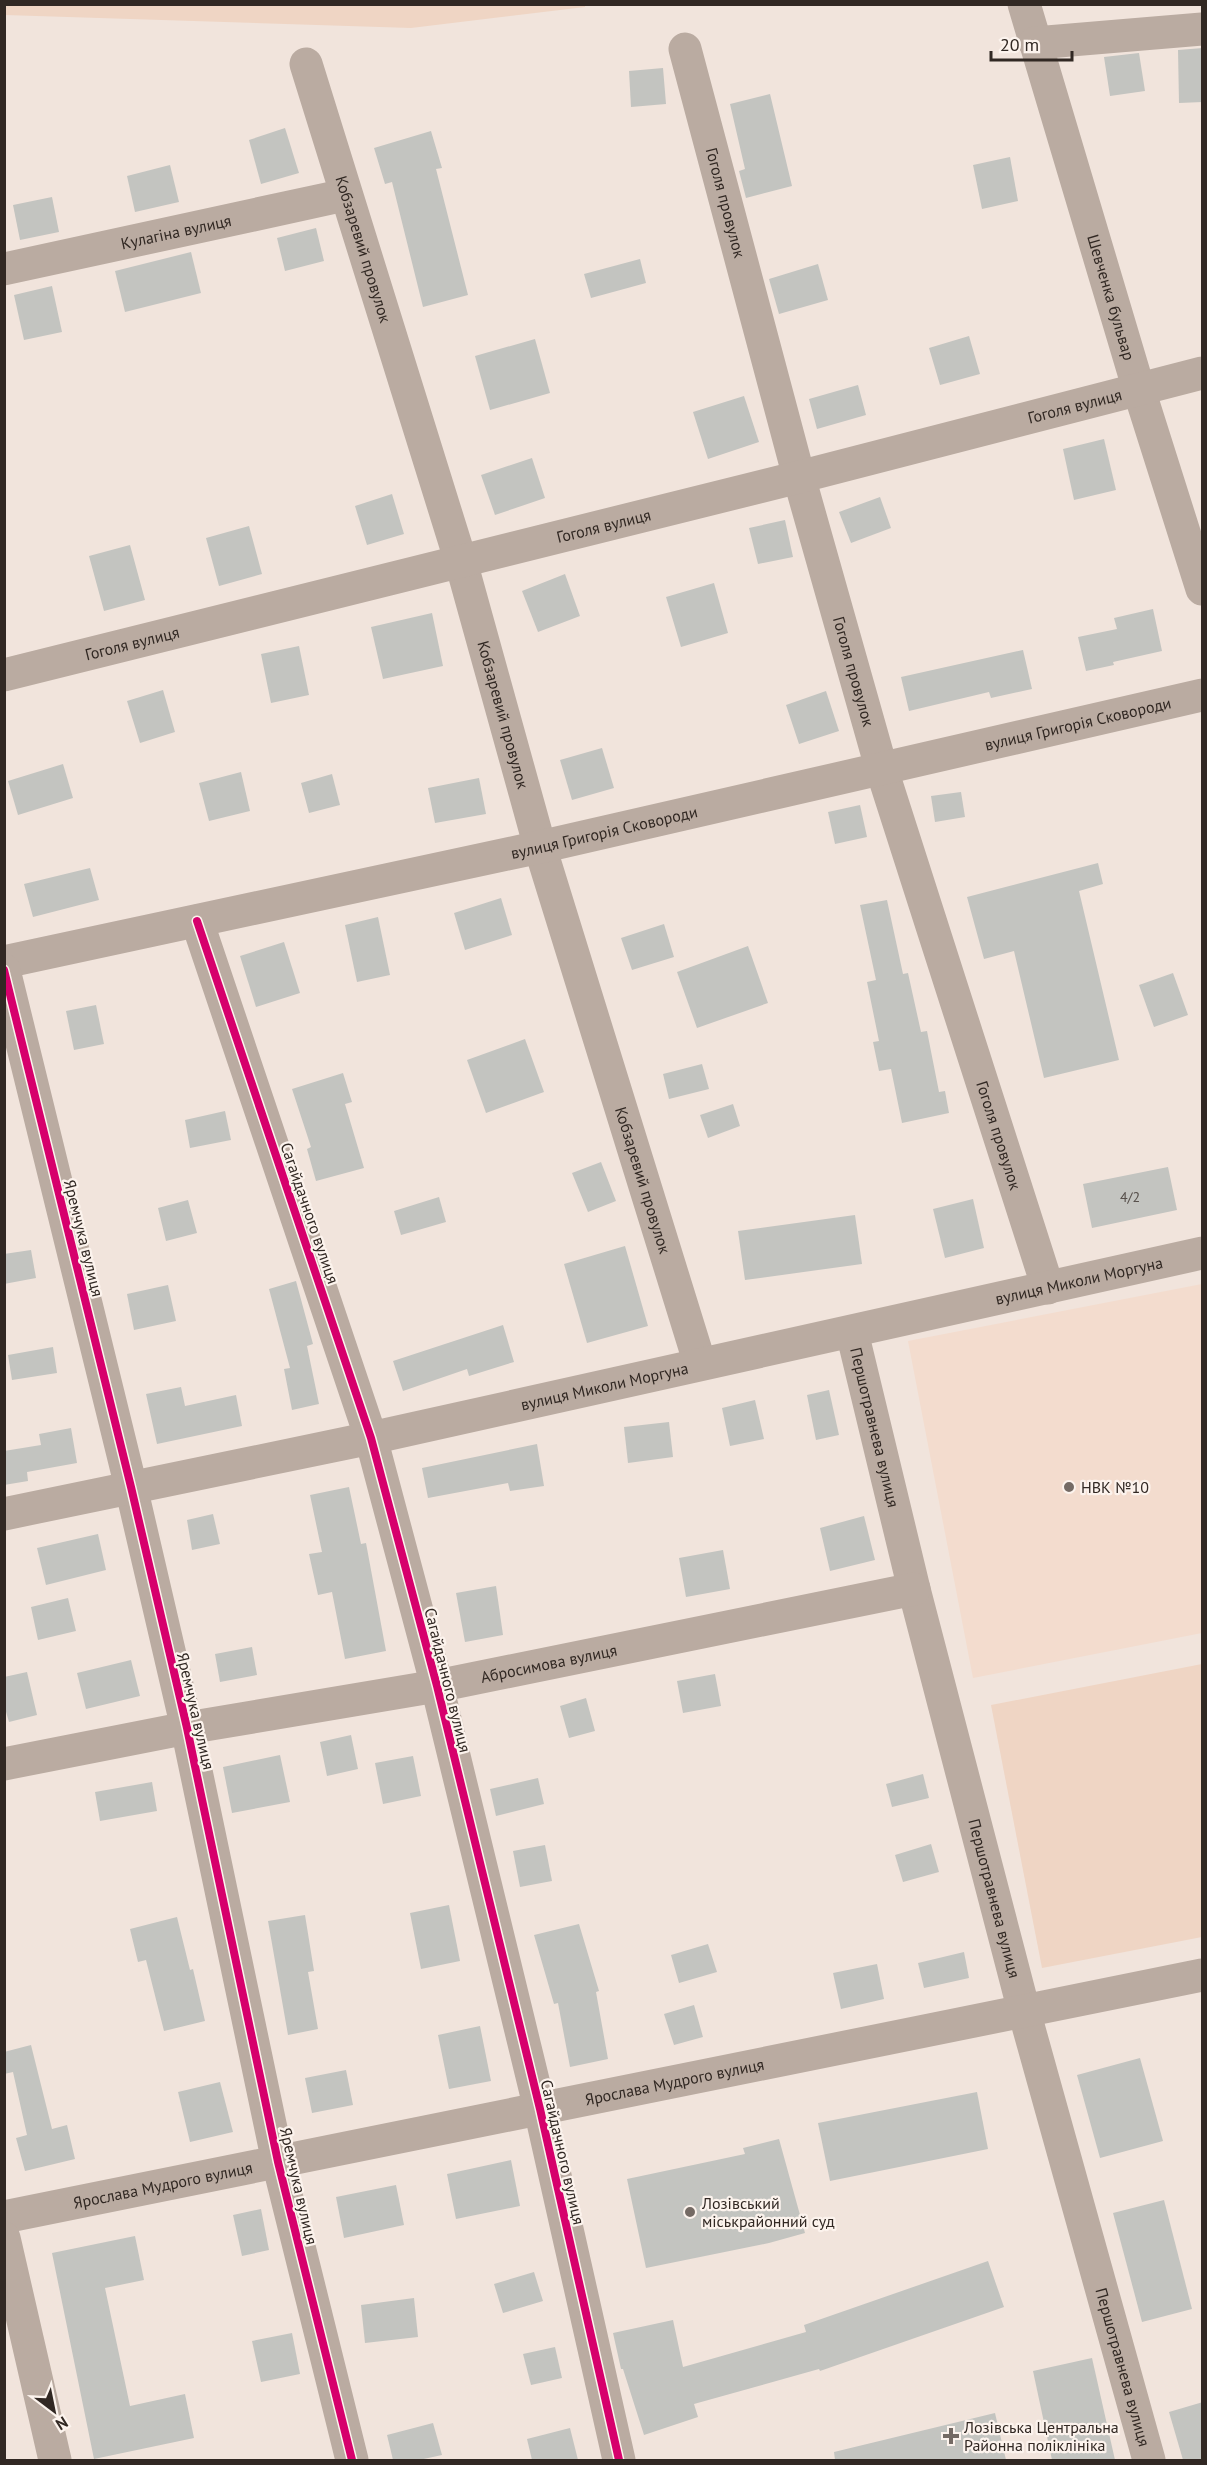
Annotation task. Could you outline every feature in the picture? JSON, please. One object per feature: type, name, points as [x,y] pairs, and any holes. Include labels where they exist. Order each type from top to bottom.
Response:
[{"type":"street","name":"Шевченка бульвар","points":[[1024,4],[1139,390],[1203,589]]},
{"type":"street","points":[[1035,43],[1203,29]]},
{"type":"street","name":"Гоголя провулок","points":[[685,49],[881,767],[1048,1288]]},
{"type":"street","name":"Кобзаревий провулок","points":[[306,64],[461,562],[540,847],[700,1364]]},
{"type":"street","name":"Кулагіна вулиця","points":[[4,269],[345,195]]},
{"type":"street","name":"Гоголя вулиця","points":[[4,675],[800,477],[1203,373]]},
{"type":"street","name":"вулиця Григорія Сковороди","points":[[4,962],[540,847],[1203,695]]},
{"type":"street","name":"Сагайдачного вулиця","points":[[196,921],[371,1438],[436,1686],[540,2109],[619,2460]]},
{"type":"street","name":"Яремчука вулиця","points":[[4,970],[131,1487],[187,1728],[278,2162],[352,2460]]},
{"type":"street","name":"вулиця Миколи Моргуна","points":[[4,1514],[371,1438],[1203,1252]]},
{"type":"street","name":"Першотравнева вулиця","points":[[852,1332],[914,1588],[1024,2011],[1149,2460]]},
{"type":"street","name":"Абросимова вулиця","points":[[4,1764],[187,1728],[436,1686],[914,1588]]},
{"type":"street","name":"Ярослава Мудрого вулиця","points":[[4,2217],[1203,1975]]},
{"type":"street","points":[[4,2238],[55,2460]]},
{"type":"shaded area","points":[[5,4],[585,4],[585,7],[411,28],[5,15]]},
{"type":"shaded area","name":"НВК №10","points":[[1202,1284],[1202,1633],[973,1678],[908,1341]]},
{"type":"shaded area","points":[[1202,1664],[1202,1937],[1042,1968],[991,1705]]},
{"type":"building","points":[[1203,48],[1203,102],[1179,103],[1178,50]]},
{"type":"building","points":[[1139,53],[1145,91],[1110,96],[1104,57]]},
{"type":"building","points":[[663,68],[666,104],[631,107],[629,71]]},
{"type":"building","points":[[770,94],[792,186],[746,198],[739,171],[745,169],[730,104]]},
{"type":"building","points":[[285,128],[299,173],[261,184],[249,140]]},
{"type":"building","points":[[431,131],[442,168],[436,169],[468,295],[423,307],[392,182],[385,184],[374,148]]},
{"type":"building","points":[[1010,157],[1018,201],[982,209],[973,165]]},
{"type":"building","points":[[170,165],[179,202],[135,212],[127,176]]},
{"type":"building","points":[[52,197],[59,232],[20,240],[13,205]]},
{"type":"building","points":[[316,228],[324,261],[285,271],[277,238]]},
{"type":"building","points":[[191,252],[201,293],[125,312],[115,271]]},
{"type":"building","points":[[640,259],[646,283],[591,298],[584,274]]},
{"type":"building","points":[[818,264],[828,300],[779,314],[769,279]]},
{"type":"building","points":[[52,286],[62,332],[24,340],[14,295]]},
{"type":"building","points":[[969,336],[980,374],[940,385],[929,348]]},
{"type":"building","points":[[535,339],[550,393],[490,410],[475,356]]},
{"type":"building","points":[[858,385],[866,415],[817,429],[809,399]]},
{"type":"building","points":[[744,396],[759,442],[708,459],[693,412]]},
{"type":"building","points":[[1104,439],[1116,490],[1074,500],[1063,449]]},
{"type":"building","points":[[532,458],[545,498],[495,515],[481,475]]},
{"type":"building","points":[[392,494],[404,534],[367,545],[355,506]]},
{"type":"building","points":[[880,497],[891,528],[851,543],[839,512]]},
{"type":"building","points":[[785,520],[793,557],[758,564],[749,528]]},
{"type":"building","points":[[249,526],[262,574],[219,586],[206,538]]},
{"type":"building","points":[[130,545],[145,600],[104,611],[89,556]]},
{"type":"building","points":[[565,574],[580,616],[538,632],[522,591]]},
{"type":"building","points":[[714,583],[728,633],[681,647],[666,597]]},
{"type":"building","points":[[1153,609],[1162,651],[1113,662],[1114,665],[1086,671],[1078,637],[1117,629],[1114,618]]},
{"type":"building","points":[[432,613],[443,666],[383,679],[371,627]]},
{"type":"building","points":[[299,646],[309,695],[271,703],[261,654]]},
{"type":"building","points":[[1023,650],[1032,689],[991,698],[989,692],[909,711],[901,677]]},
{"type":"building","points":[[163,690],[175,732],[140,743],[127,701]]},
{"type":"building","points":[[826,691],[839,731],[799,744],[786,705]]},
{"type":"building","points":[[602,748],[614,788],[572,800],[560,760]]},
{"type":"building","points":[[63,764],[73,798],[18,815],[8,781]]},
{"type":"building","points":[[241,772],[250,811],[209,821],[199,783]]},
{"type":"building","points":[[332,774],[340,805],[309,813],[301,783]]},
{"type":"building","points":[[479,778],[486,814],[435,823],[428,788]]},
{"type":"building","points":[[961,792],[965,817],[935,822],[931,796]]},
{"type":"building","points":[[860,805],[867,837],[835,844],[828,812]]},
{"type":"building","points":[[1098,863],[1103,884],[1079,891],[1119,1060],[1044,1078],[1014,951],[984,959],[967,897]]},
{"type":"building","points":[[90,868],[99,900],[33,917],[24,884]]},
{"type":"building","points":[[501,898],[512,935],[465,950],[454,913]]},
{"type":"building","points":[[887,900],[903,974],[908,973],[921,1032],[927,1031],[939,1092],[945,1091],[949,1113],[902,1123],[891,1069],[879,1071],[873,1042],[879,1041],[867,982],[876,980],[860,905]]},
{"type":"building","points":[[378,917],[390,975],[357,982],[345,925]]},
{"type":"building","points":[[664,924],[674,957],[632,970],[621,938]]},
{"type":"building","points":[[284,942],[300,993],[256,1007],[240,956]]},
{"type":"building","points":[[748,946],[768,1003],[697,1028],[677,972]]},
{"type":"building","points":[[1173,973],[1188,1015],[1154,1027],[1139,985]]},
{"type":"building","points":[[96,1005],[104,1044],[74,1050],[66,1011]]},
{"type":"building","points":[[525,1039],[544,1092],[486,1113],[467,1060]]},
{"type":"building","points":[[702,1064],[709,1089],[669,1099],[663,1074]]},
{"type":"building","points":[[343,1073],[352,1102],[345,1104],[364,1168],[316,1181],[307,1149],[311,1147],[292,1089]]},
{"type":"building","points":[[733,1104],[740,1126],[708,1138],[700,1115]]},
{"type":"building","points":[[225,1111],[231,1140],[190,1148],[185,1120]]},
{"type":"building","points":[[601,1162],[616,1201],[588,1212],[572,1173]]},
{"type":"building","points":[[1168,1167],[1177,1210],[1092,1228],[1083,1184]]},
{"type":"building","points":[[439,1197],[446,1222],[401,1235],[394,1211]]},
{"type":"building","points":[[973,1199],[984,1248],[945,1258],[933,1209]]},
{"type":"building","points":[[188,1200],[197,1233],[166,1241],[158,1208]]},
{"type":"building","points":[[855,1215],[862,1264],[745,1280],[738,1231]]},
{"type":"building","points":[[625,1246],[648,1326],[587,1343],[564,1264]]},
{"type":"building","points":[[31,1250],[36,1278],[4,1284],[4,1254]]},
{"type":"building","points":[[296,1281],[313,1344],[307,1346],[319,1404],[292,1410],[284,1369],[290,1368],[269,1289]]},
{"type":"building","points":[[168,1285],[176,1321],[134,1330],[127,1294]]},
{"type":"building","points":[[503,1325],[514,1362],[469,1376],[467,1369],[403,1391],[393,1361]]},
{"type":"building","points":[[53,1347],[57,1373],[12,1380],[8,1355]]},
{"type":"building","points":[[181,1387],[185,1406],[236,1395],[242,1426],[157,1444],[146,1394]]},
{"type":"building","points":[[829,1390],[839,1435],[816,1440],[807,1395]]},
{"type":"building","points":[[755,1400],[764,1439],[730,1446],[722,1408]]},
{"type":"building","points":[[669,1422],[673,1457],[628,1463],[624,1427]]},
{"type":"building","points":[[71,1428],[77,1463],[27,1472],[28,1481],[4,1485],[4,1451],[41,1445],[39,1434]]},
{"type":"building","points":[[537,1444],[544,1486],[510,1491],[508,1483],[428,1498],[422,1468]]},
{"type":"building","points":[[349,1487],[361,1544],[366,1543],[386,1651],[345,1659],[332,1592],[318,1595],[309,1554],[322,1552],[310,1495]]},
{"type":"building","points":[[213,1514],[220,1544],[192,1550],[187,1520]]},
{"type":"building","points":[[864,1516],[875,1560],[830,1571],[820,1528]]},
{"type":"building","points":[[98,1534],[106,1570],[46,1585],[37,1548]]},
{"type":"building","points":[[723,1550],[730,1589],[686,1597],[679,1558]]},
{"type":"building","points":[[496,1586],[503,1635],[465,1642],[456,1593]]},
{"type":"building","points":[[68,1598],[76,1631],[38,1640],[31,1607]]},
{"type":"building","points":[[252,1647],[257,1675],[220,1682],[215,1654]]},
{"type":"building","points":[[131,1660],[140,1696],[86,1709],[77,1673]]},
{"type":"building","points":[[27,1672],[37,1715],[9,1722],[4,1705],[4,1677]]},
{"type":"building","points":[[715,1674],[721,1706],[683,1713],[677,1681]]},
{"type":"building","points":[[586,1698],[595,1731],[569,1738],[560,1706]]},
{"type":"building","points":[[351,1735],[358,1769],[327,1776],[320,1742]]},
{"type":"building","points":[[280,1755],[290,1802],[232,1813],[223,1767]]},
{"type":"building","points":[[413,1756],[421,1796],[383,1804],[375,1763]]},
{"type":"building","points":[[923,1774],[929,1798],[892,1807],[886,1784]]},
{"type":"building","points":[[538,1778],[544,1804],[496,1816],[490,1789]]},
{"type":"building","points":[[152,1782],[157,1811],[100,1821],[95,1792]]},
{"type":"building","points":[[931,1844],[939,1872],[903,1882],[895,1855]]},
{"type":"building","points":[[545,1845],[552,1881],[520,1887],[513,1851]]},
{"type":"building","points":[[449,1905],[460,1961],[421,1969],[410,1913]]},
{"type":"building","points":[[305,1915],[314,1971],[308,1972],[318,2029],[288,2035],[268,1921]]},
{"type":"building","points":[[177,1917],[190,1970],[193,1969],[205,2021],[164,2031],[146,1960],[138,1962],[130,1929]]},
{"type":"building","points":[[579,1924],[599,1991],[596,1992],[608,2059],[570,2067],[558,2003],[554,2004],[534,1935]]},
{"type":"building","points":[[708,1944],[717,1972],[679,1983],[671,1955]]},
{"type":"building","points":[[964,1952],[969,1978],[924,1988],[918,1963]]},
{"type":"building","points":[[877,1964],[884,1999],[841,2009],[833,1973]]},
{"type":"building","points":[[694,2005],[703,2037],[674,2045],[664,2014]]},
{"type":"building","points":[[480,2026],[491,2081],[449,2089],[438,2035]]},
{"type":"building","points":[[31,2045],[52,2129],[67,2125],[75,2159],[25,2171],[16,2138],[27,2135],[13,2072],[4,2074],[4,2052]]},
{"type":"building","points":[[1140,2058],[1163,2141],[1100,2158],[1077,2075]]},
{"type":"building","points":[[346,2070],[353,2105],[312,2113],[305,2078]]},
{"type":"building","points":[[220,2082],[233,2132],[190,2142],[178,2092]]},
{"type":"building","points":[[977,2092],[988,2149],[830,2181],[818,2123]]},
{"type":"building","name":"Лозівський міськрайонний суд","points":[[779,2139],[805,2233],[769,2243],[646,2268],[627,2179],[745,2154],[743,2148]]},
{"type":"building","points":[[511,2160],[520,2206],[456,2219],[447,2174]]},
{"type":"building","points":[[396,2185],[404,2225],[344,2238],[336,2197]]},
{"type":"building","points":[[1164,2200],[1192,2309],[1142,2322],[1113,2213]]},
{"type":"building","points":[[261,2209],[269,2250],[242,2256],[233,2215]]},
{"type":"building","points":[[135,2236],[144,2280],[105,2288],[130,2406],[185,2394],[194,2438],[94,2459],[52,2253]]},
{"type":"building","points":[[988,2261],[1004,2307],[820,2371],[819,2369],[694,2404],[698,2417],[644,2435],[623,2369],[621,2369],[613,2333],[673,2320],[683,2367],[806,2332],[804,2325]]},
{"type":"building","points":[[534,2272],[543,2301],[503,2313],[494,2284]]},
{"type":"building","points":[[414,2298],[418,2337],[365,2343],[361,2305]]},
{"type":"building","points":[[292,2333],[300,2374],[261,2382],[252,2341]]},
{"type":"building","points":[[555,2347],[562,2378],[531,2385],[523,2354]]},
{"type":"building","points":[[1092,2358],[1115,2460],[1052,2460],[1033,2371]]},
{"type":"building","points":[[1203,2402],[1203,2460],[1183,2460],[1169,2412]]},
{"type":"building","name":"Лозівська Центральна Районна поліклініка","points":[[995,2413],[1006,2460],[835,2460],[834,2452]]},
{"type":"building","points":[[433,2423],[442,2455],[419,2460],[393,2460],[387,2435]]},
{"type":"building","points":[[570,2428],[578,2460],[532,2460],[527,2439]]},
{"type":"cycle path","points":[[197,921],[371,1438],[437,1686],[540,2109],[619,2460]]},
{"type":"cycle path","points":[[4,970],[131,1487],[187,1728],[278,2162],[352,2460]]},
{"type":"place","name":"НВК №10","points":[[1069,1487]]},
{"type":"place","name":"Лозівський міськрайонний суд","points":[[690,2212]]},
{"type":"place","name":"Лозівська Центральна Районна поліклініка","points":[[951,2436]]}]
